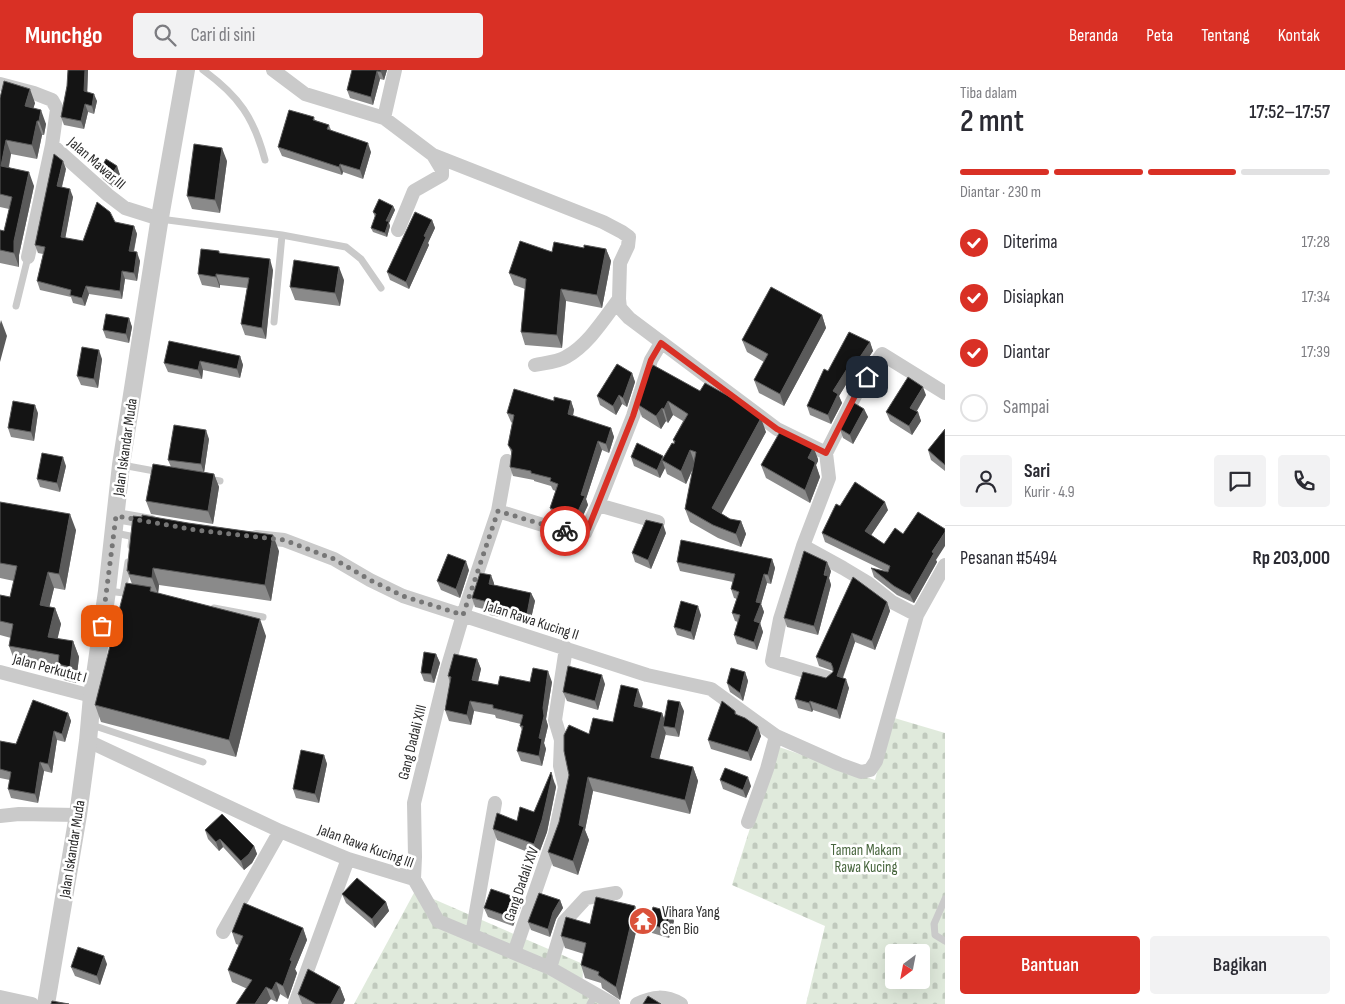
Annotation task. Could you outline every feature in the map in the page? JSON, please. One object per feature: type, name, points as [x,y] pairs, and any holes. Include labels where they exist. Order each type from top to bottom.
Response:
[{"type":"street","name":"Jalan Iskandar Muda","points":[[46,1004],[78,814],[92,696],[115,592],[115,524],[121,465],[186,70]]},
{"type":"street","points":[[273,70],[305,94],[384,118],[434,156],[603,222],[622,232],[629,238],[628,246],[620,263],[618,299],[620,308],[628,318],[777,429],[826,453]]},
{"type":"street","points":[[384,118],[394,70]]},
{"type":"street","name":"Jalan Mawar III","points":[[0,84],[52,100],[57,109],[52,145],[125,208],[160,219]]},
{"type":"street","points":[[28,256],[52,145]]},
{"type":"street","points":[[398,230],[412,193],[442,175],[442,170],[434,156]]},
{"type":"street","points":[[535,365],[565,358],[578,348],[592,334],[618,299]]},
{"type":"street","points":[[498,511],[575,535],[581,536],[588,529],[633,416],[651,360],[661,343]]},
{"type":"street","points":[[828,678],[772,661],[780,619],[803,546],[829,478],[826,453],[859,388],[882,354],[945,393]]},
{"type":"street","name":"Gang Dadali XIII","points":[[414,879],[414,803],[447,669],[498,511],[507,461]]},
{"type":"street","points":[[598,505],[658,522]]},
{"type":"street","points":[[115,524],[168,525]]},
{"type":"street","name":"Jalan Rawa Kucing II","points":[[245,536],[284,540],[334,559],[403,596],[647,675],[711,689],[776,736],[861,772],[870,770],[876,761],[917,615]]},
{"type":"street","points":[[803,546],[868,583],[892,602],[917,615],[945,565]]},
{"type":"street","name":"Gang Dadali XIV","points":[[514,953],[555,834],[564,787],[560,766],[561,740],[554,720],[566,648]]},
{"type":"street","name":"Jalan Perkutut I","points":[[0,672],[92,696]]},
{"type":"street","name":"Jalan Rawa Kucing III","points":[[89,733],[280,831],[348,859],[414,879],[438,921],[550,968],[593,999],[613,1004]]},
{"type":"street","points":[[748,822],[767,769],[776,736]]},
{"type":"street","points":[[472,935],[495,803]]},
{"type":"street","points":[[0,816],[19,814],[78,814]]},
{"type":"street","points":[[223,932],[280,831]]},
{"type":"street","points":[[295,1004],[348,859]]},
{"type":"street","points":[[550,968],[564,922],[586,898],[616,892]]},
{"type":"street","points":[[0,997],[32,1004]]},
{"type":"street","points":[[637,1004],[648,999],[670,998],[681,1004]]},
{"type":"lane","points":[[203,70],[238,100],[259,140],[265,160]]},
{"type":"lane","points":[[160,219],[346,247],[362,259],[380,288]]},
{"type":"lane","points":[[274,322],[282,236]]},
{"type":"lane","points":[[16,306],[28,256]]},
{"type":"lane","points":[[121,465],[171,474]]},
{"type":"lane","points":[[200,478],[220,481]]},
{"type":"lane","points":[[115,592],[141,596]]},
{"type":"lane","points":[[206,606],[262,616]]},
{"type":"lane","points":[[89,733],[203,762]]},
{"type":"lane","points":[[945,899],[934,924],[935,936],[945,941]]},
{"type":"green space","name":"Taman Makam Rawa Kucing","points":[[891,717],[945,733],[945,1004],[806,1004],[825,926],[732,885],[776,746],[875,780]]},
{"type":"green space","points":[[415,891],[583,964],[582,988],[605,1004],[354,1004]]},
{"type":"building","points":[[68,70],[85,70],[84,91],[94,94],[92,106],[85,104],[81,121],[61,117]]},
{"type":"building","points":[[352,70],[381,70],[381,72],[377,71],[371,97],[347,90]]},
{"type":"building","points":[[4,81],[30,89],[25,106],[41,110],[32,145],[6,140],[1,166],[29,172],[14,241],[14,253],[0,250],[0,230],[4,231],[12,197],[0,194],[0,98]]},
{"type":"building","points":[[289,110],[314,117],[313,120],[329,125],[327,129],[368,143],[360,170],[340,164],[339,167],[278,147]]},
{"type":"building","points":[[194,144],[222,148],[215,200],[187,196]]},
{"type":"building","points":[[54,154],[63,161],[57,186],[70,189],[61,237],[83,241],[97,202],[110,212],[115,222],[134,226],[129,251],[137,252],[134,273],[122,271],[120,291],[86,286],[82,298],[70,295],[71,290],[37,281],[45,247],[35,245]]},
{"type":"building","points":[[106,159],[117,166],[109,179],[100,170]]},
{"type":"building","points":[[379,199],[393,206],[386,221],[389,221],[385,233],[371,228],[376,214],[373,212]]},
{"type":"building","points":[[415,212],[432,220],[406,282],[387,272]]},
{"type":"building","points":[[520,241],[552,252],[554,242],[584,248],[584,245],[606,249],[597,295],[561,289],[557,335],[521,332],[526,279],[509,273]]},
{"type":"building","points":[[201,249],[270,259],[262,328],[241,324],[249,278],[216,274],[216,277],[198,274]]},
{"type":"building","points":[[294,260],[339,267],[335,293],[290,287]]},
{"type":"building","points":[[771,287],[822,315],[780,394],[754,380],[768,354],[742,340]]},
{"type":"building","points":[[106,314],[129,318],[126,334],[103,330]]},
{"type":"building","points":[[849,332],[870,342],[856,363],[852,361],[833,391],[838,394],[828,415],[807,406],[824,369],[828,371]]},
{"type":"building","points":[[169,341],[240,356],[237,369],[200,361],[198,370],[164,363]]},
{"type":"building","points":[[82,347],[99,350],[94,379],[77,376]]},
{"type":"building","points":[[617,364],[632,373],[623,398],[619,395],[613,406],[597,396]]},
{"type":"building","points":[[653,365],[700,391],[705,383],[739,402],[761,418],[712,508],[730,519],[741,521],[736,534],[713,525],[685,509],[696,452],[690,450],[681,471],[662,460],[672,443],[674,444],[675,441],[673,440],[688,414],[668,401],[664,409],[662,408],[656,416],[637,404],[645,378]]},
{"type":"building","points":[[908,377],[923,387],[910,408],[918,412],[909,426],[886,412]]},
{"type":"building","points":[[514,389],[554,401],[554,397],[571,401],[568,414],[611,428],[606,444],[598,441],[581,495],[585,496],[575,518],[550,508],[558,484],[550,481],[551,478],[531,473],[531,471],[510,467],[512,450],[508,445],[514,415],[507,413]]},
{"type":"building","points":[[13,401],[35,405],[31,432],[8,428]]},
{"type":"building","points":[[854,403],[864,409],[850,435],[840,429]]},
{"type":"building","points":[[174,425],[206,430],[201,464],[168,460]]},
{"type":"building","points":[[945,429],[945,465],[928,450]]},
{"type":"building","points":[[781,430],[813,446],[808,458],[815,462],[815,464],[805,490],[761,465]]},
{"type":"building","points":[[637,443],[663,456],[657,470],[631,457]]},
{"type":"building","points":[[42,453],[63,457],[57,483],[37,479]]},
{"type":"building","points":[[153,464],[214,474],[208,511],[146,501]]},
{"type":"building","points":[[855,482],[885,502],[865,531],[884,544],[895,528],[903,534],[918,512],[945,529],[932,552],[934,553],[910,595],[894,586],[871,568],[888,572],[890,566],[822,533],[836,504],[840,506]]},
{"type":"building","points":[[0,502],[70,514],[59,574],[48,572],[40,605],[55,608],[48,637],[73,641],[70,667],[58,664],[59,655],[9,646],[13,624],[0,621],[0,595],[10,597],[17,566],[0,563]]},
{"type":"building","points":[[142,515],[273,535],[265,585],[153,568],[152,578],[129,574],[129,571],[127,571],[133,516],[142,517]]},
{"type":"building","points":[[646,520],[663,524],[648,560],[632,553]]},
{"type":"building","points":[[681,540],[772,559],[768,575],[764,574],[756,602],[761,603],[754,621],[760,623],[754,642],[734,635],[740,615],[732,613],[739,592],[731,589],[735,574],[677,562]]},
{"type":"building","points":[[804,551],[827,562],[824,575],[828,576],[814,626],[784,618]]},
{"type":"building","points":[[448,554],[466,561],[456,589],[437,581]]},
{"type":"building","points":[[480,573],[491,575],[489,584],[531,593],[527,614],[487,606],[488,602],[472,598]]},
{"type":"building","points":[[853,577],[887,602],[872,641],[852,633],[837,676],[846,679],[837,710],[810,701],[809,703],[795,699],[803,672],[826,678],[833,672],[831,663],[816,657]]},
{"type":"building","points":[[126,583],[151,587],[150,591],[260,619],[229,740],[95,705]]},
{"type":"building","points":[[681,601],[698,606],[691,632],[674,627]]},
{"type":"building","points":[[424,652],[436,654],[431,674],[421,673]]},
{"type":"building","points":[[454,654],[477,659],[472,680],[498,685],[500,676],[530,682],[533,668],[548,671],[543,708],[544,716],[539,738],[542,739],[539,756],[517,751],[523,726],[520,726],[523,715],[493,708],[493,705],[470,701],[467,715],[445,710],[451,677],[448,676]]},
{"type":"building","points":[[568,666],[602,675],[595,701],[563,692]]},
{"type":"building","points":[[731,668],[745,672],[740,693],[727,683]]},
{"type":"building","points":[[621,685],[638,689],[634,706],[662,713],[651,757],[693,767],[685,800],[588,777],[579,825],[584,827],[573,861],[548,852],[559,822],[569,775],[564,751],[564,735],[569,725],[589,734],[593,718],[613,722]]},
{"type":"building","points":[[33,700],[68,713],[62,734],[54,731],[48,764],[40,762],[35,794],[8,789],[11,772],[0,769],[0,741],[16,744]]},
{"type":"building","points":[[668,700],[680,702],[675,728],[663,726]]},
{"type":"building","points":[[722,701],[735,711],[735,714],[758,727],[748,752],[708,740]]},
{"type":"building","points":[[301,750],[324,755],[315,794],[293,789]]},
{"type":"building","points":[[725,768],[748,777],[743,790],[720,780]]},
{"type":"building","points":[[551,772],[552,776],[542,820],[534,844],[493,829],[497,813],[517,821],[520,807],[534,812]]},
{"type":"building","points":[[222,814],[254,846],[241,861],[220,839],[216,842],[205,830]]},
{"type":"building","points":[[357,878],[386,902],[372,919],[342,894]]},
{"type":"building","points":[[491,889],[517,898],[510,917],[484,908]]},
{"type":"building","points":[[539,893],[560,900],[553,912],[548,929],[528,922]]},
{"type":"building","points":[[596,897],[635,906],[616,987],[598,975],[599,972],[581,965],[586,943],[561,936],[566,917],[590,924]]},
{"type":"building","points":[[244,903],[303,928],[290,960],[292,961],[283,986],[276,982],[272,990],[266,987],[255,1004],[236,1004],[252,980],[228,970],[243,936],[232,932]]},
{"type":"building","points":[[653,907],[671,912],[666,929],[648,924]]},
{"type":"building","points":[[78,947],[104,956],[97,976],[71,967]]},
{"type":"building","points":[[308,969],[340,987],[331,1004],[316,1004],[298,994]]},
{"type":"building","points":[[648,996],[661,1004],[643,1004]]},
{"type":"building","points":[[52,1001],[69,1004],[51,1004]]},
{"type":"way so far","points":[[102,626],[116,516],[196,530],[284,540],[334,559],[403,596],[463,615],[498,511],[565,531]]},
{"type":"place","name":"Vihara Yang Sen Bio","points":[[643,921]]},
{"type":"route","points":[[565,531],[581,536],[588,529],[633,416],[651,360],[661,343],[777,429],[826,453],[859,388],[867,377]]}]
